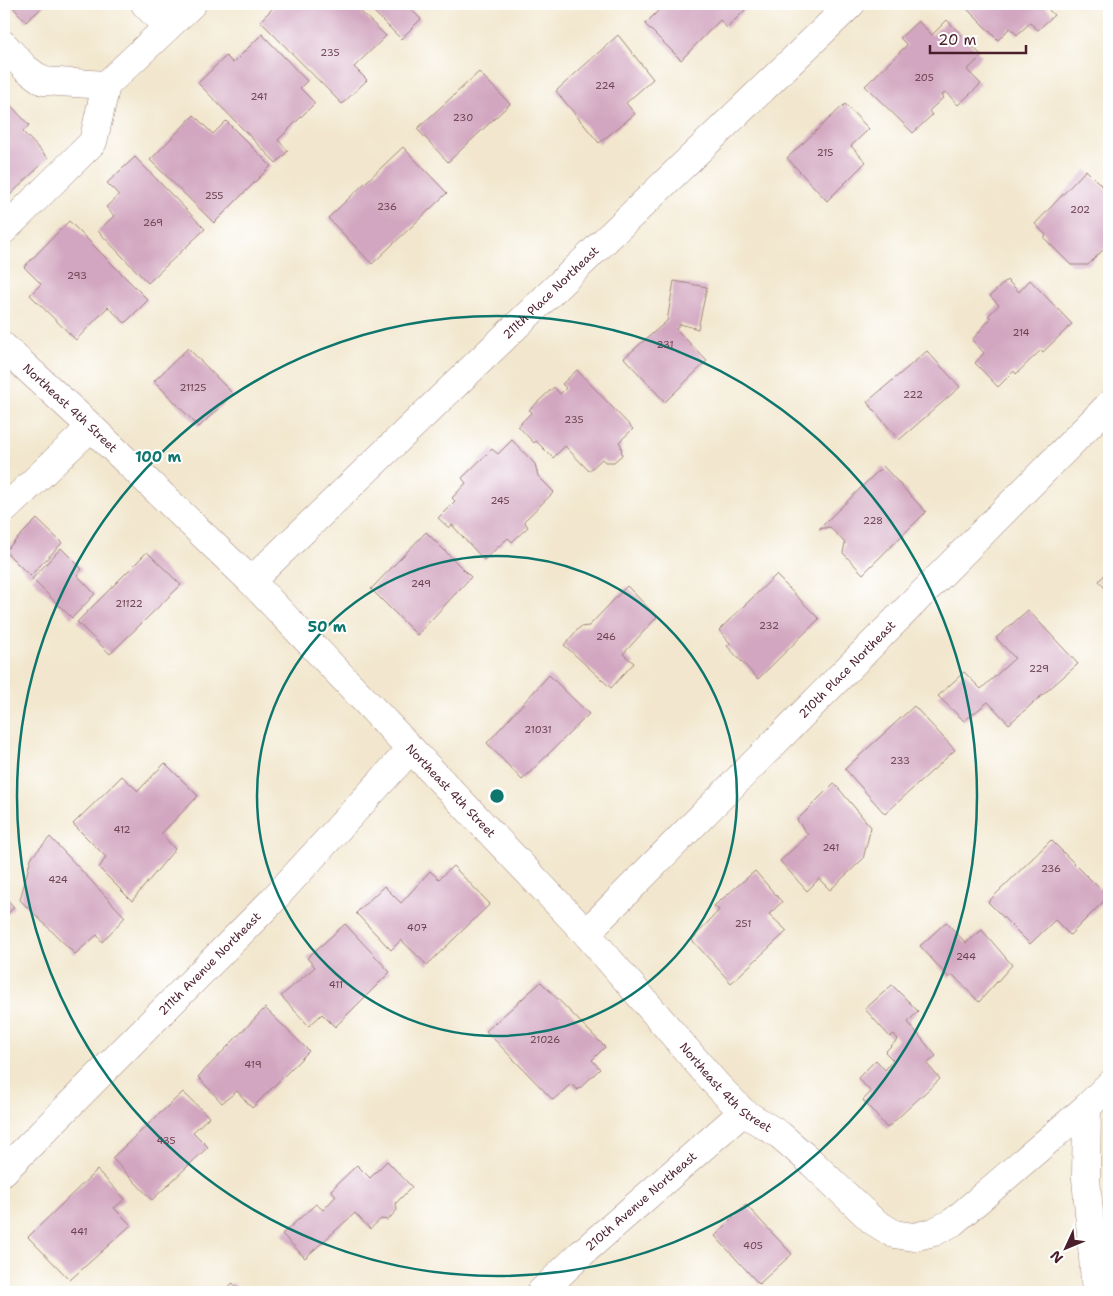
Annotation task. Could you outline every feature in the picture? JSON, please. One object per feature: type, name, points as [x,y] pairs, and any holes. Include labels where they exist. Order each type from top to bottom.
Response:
[{"type":"street","points":[[145,4],[168,27]]},
{"type":"street","points":[[4,230],[93,142],[106,85],[192,4]]},
{"type":"street","name":"211th Place Northeast","points":[[251,581],[851,4]]},
{"type":"street","points":[[4,45],[25,68],[43,81],[106,85]]},
{"type":"street","name":"Northeast 4th Street","points":[[4,347],[91,427],[251,581],[586,933],[715,1084],[744,1112],[780,1135],[873,1221],[894,1234],[914,1237],[934,1232],[953,1222],[1087,1106]]},
{"type":"street","name":"210th Place Northeast","points":[[586,933],[1109,406]]},
{"type":"street","points":[[4,510],[91,427]]},
{"type":"street","name":"211th Avenue Northeast","points":[[4,1171],[271,902],[410,749]]},
{"type":"street","points":[[1096,1292],[1086,1178],[1087,1106],[1109,1085]]},
{"type":"street","name":"210th Avenue Northeast","points":[[541,1292],[582,1253],[744,1112]]},
{"type":"building","points":[[10,4],[46,4],[26,22]]},
{"type":"building","points":[[277,4],[353,4],[386,36],[354,67],[367,80],[342,104],[260,21]]},
{"type":"building","points":[[366,4],[405,4],[421,19],[401,39]]},
{"type":"building","points":[[665,4],[751,4],[727,28],[720,20],[681,60],[645,24]]},
{"type":"building","points":[[962,4],[1045,4],[1054,15],[1038,30],[1030,23],[1017,35],[1010,28],[998,40]]},
{"type":"building","points":[[947,20],[982,56],[967,70],[981,84],[958,105],[946,92],[942,95],[944,97],[929,111],[932,115],[913,133],[865,86],[907,45],[900,38],[918,21],[932,35]]},
{"type":"building","points":[[262,34],[307,81],[300,88],[315,103],[278,140],[288,151],[276,163],[198,83],[226,56],[233,63]]},
{"type":"building","points":[[618,35],[653,79],[626,103],[635,114],[599,143],[556,91]]},
{"type":"building","points":[[479,72],[510,104],[448,162],[417,129]]},
{"type":"building","points":[[4,98],[29,125],[23,132],[48,158],[4,201]]},
{"type":"building","points":[[845,104],[869,129],[851,146],[866,162],[827,201],[787,158]]},
{"type":"building","points":[[194,115],[213,134],[226,121],[271,166],[214,223],[150,160]]},
{"type":"building","points":[[403,147],[447,193],[372,264],[328,218]]},
{"type":"building","points":[[135,157],[205,229],[148,283],[98,231],[114,216],[106,207],[119,195],[107,183]]},
{"type":"building","points":[[1086,170],[1109,193],[1109,252],[1105,248],[1088,265],[1071,265],[1044,238],[1046,235],[1035,224]]},
{"type":"building","points":[[69,221],[148,300],[125,323],[108,307],[76,340],[30,295],[41,284],[24,267]]},
{"type":"building","points":[[1007,280],[1019,292],[1030,280],[1072,324],[1043,352],[1041,350],[1016,374],[1014,371],[998,387],[975,363],[984,353],[972,340],[991,318],[988,316],[999,305],[990,296]]},
{"type":"building","points":[[674,281],[707,287],[698,329],[680,324],[676,329],[707,361],[665,402],[624,358],[667,321]]},
{"type":"building","points":[[188,348],[233,394],[199,427],[154,381]]},
{"type":"building","points":[[927,351],[960,387],[899,440],[867,402]]},
{"type":"building","points":[[577,370],[633,429],[619,442],[622,455],[614,462],[605,462],[602,459],[589,471],[565,446],[553,458],[536,441],[534,443],[518,426],[532,412],[529,410],[554,387],[560,394],[566,388],[562,384]]},
{"type":"building","points":[[512,440],[535,464],[538,476],[554,492],[524,521],[528,527],[512,542],[508,538],[484,560],[452,525],[449,528],[438,518],[455,501],[452,498],[466,483],[462,478],[492,449],[498,454]]},
{"type":"building","points":[[883,466],[926,512],[863,574],[843,553],[845,543],[830,527],[819,529]]},
{"type":"building","points":[[37,519],[62,543],[30,576],[5,551]]},
{"type":"building","points":[[426,532],[471,577],[417,635],[371,589]]},
{"type":"building","points":[[61,548],[82,569],[77,575],[95,594],[72,618],[32,579]]},
{"type":"building","points":[[147,552],[181,585],[110,654],[77,622]]},
{"type":"building","points":[[1109,570],[1109,593],[1099,581]]},
{"type":"building","points":[[776,575],[819,619],[758,679],[727,646],[730,643],[719,630]]},
{"type":"building","points":[[627,586],[657,617],[623,654],[634,663],[611,688],[564,645],[580,627],[589,626]]},
{"type":"building","points":[[1028,610],[1078,664],[1009,724],[988,702],[964,721],[938,696],[964,672],[981,689],[1015,658],[996,638]]},
{"type":"building","points":[[549,675],[589,714],[522,780],[487,743]]},
{"type":"building","points":[[914,706],[955,750],[885,814],[845,769]]},
{"type":"building","points":[[165,763],[198,796],[161,834],[175,849],[132,901],[99,868],[106,857],[73,824],[122,776],[138,791]]},
{"type":"building","points":[[834,783],[871,827],[863,859],[830,890],[819,879],[807,891],[780,861],[808,835],[797,820]]},
{"type":"building","points":[[50,837],[125,917],[102,942],[97,935],[75,954],[20,900],[31,858]]},
{"type":"building","points":[[1051,840],[1108,897],[1070,935],[1055,920],[1030,944],[988,902]]},
{"type":"building","points":[[453,866],[490,904],[427,965],[401,940],[391,950],[356,913],[384,886],[401,903],[430,871],[439,879]]},
{"type":"building","points":[[755,871],[782,902],[769,914],[787,931],[731,983],[692,940],[719,910],[714,906]]},
{"type":"building","points":[[4,896],[14,907],[4,918]]},
{"type":"building","points":[[946,922],[966,943],[982,930],[1012,965],[979,1002],[952,974],[949,978],[920,946]]},
{"type":"building","points":[[345,924],[390,972],[335,1027],[322,1014],[309,1026],[281,996],[315,967],[307,958]]},
{"type":"building","points":[[541,982],[605,1047],[592,1060],[600,1069],[578,1090],[571,1084],[553,1100],[486,1031]]},
{"type":"building","points":[[892,985],[918,1011],[908,1022],[936,1056],[927,1064],[940,1079],[887,1128],[863,1100],[871,1092],[858,1078],[876,1060],[885,1070],[893,1060],[885,1052],[898,1039],[894,1034],[890,1037],[865,1009]]},
{"type":"building","points":[[265,1008],[309,1051],[252,1108],[237,1091],[222,1103],[198,1077]]},
{"type":"building","points":[[183,1092],[209,1117],[193,1132],[208,1147],[152,1200],[112,1158]]},
{"type":"building","points":[[387,1161],[412,1187],[396,1203],[397,1210],[388,1220],[381,1219],[370,1229],[355,1213],[305,1258],[282,1234],[316,1204],[323,1210],[336,1196],[331,1190],[357,1165],[370,1178]]},
{"type":"building","points":[[97,1170],[125,1199],[114,1208],[131,1225],[70,1280],[28,1237]]},
{"type":"building","points":[[746,1205],[792,1254],[759,1284],[715,1236]]},
{"type":"building","points":[[233,1283],[240,1292],[222,1292]]}]
